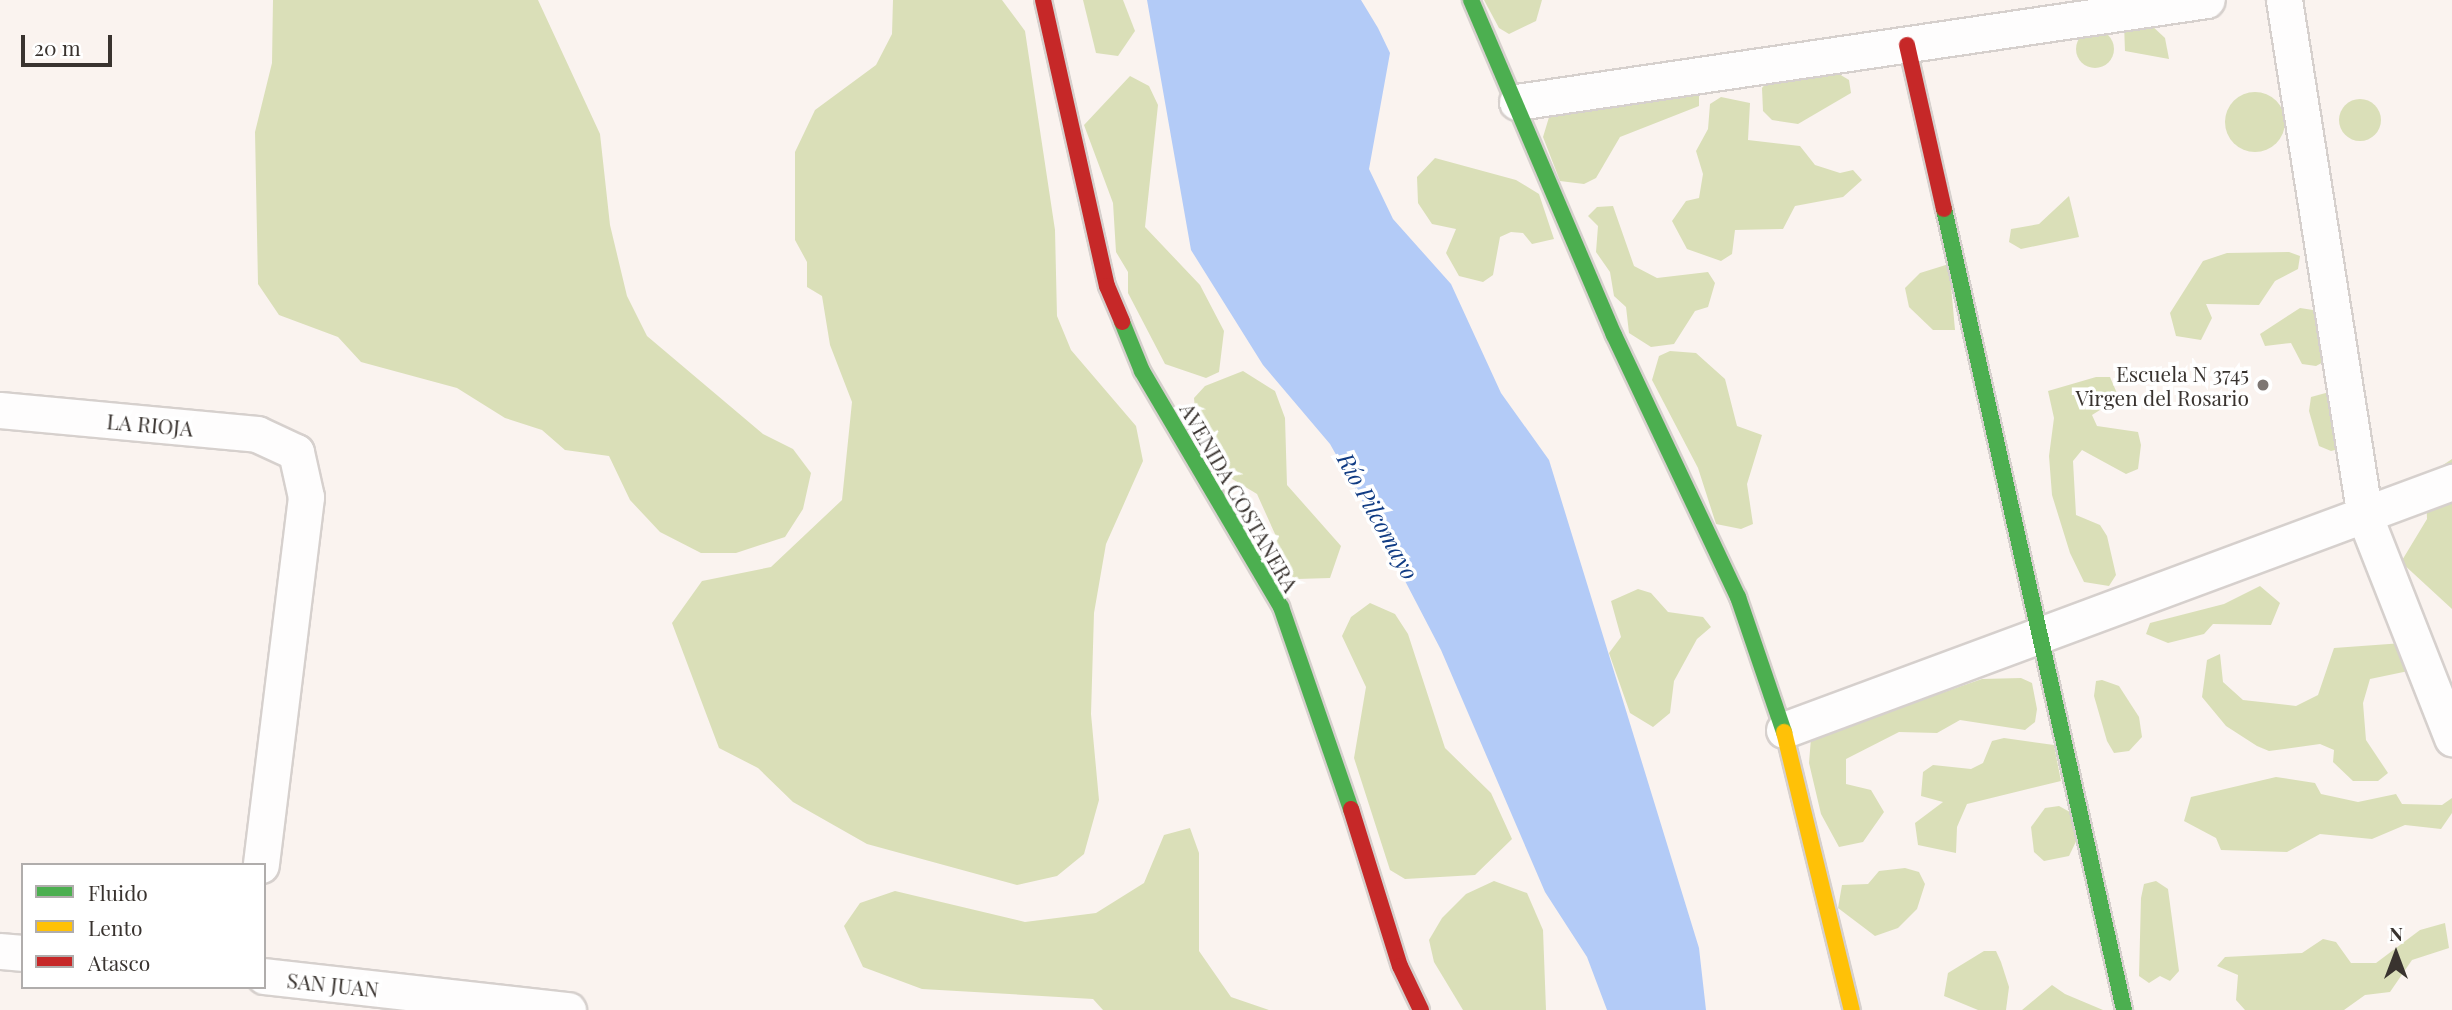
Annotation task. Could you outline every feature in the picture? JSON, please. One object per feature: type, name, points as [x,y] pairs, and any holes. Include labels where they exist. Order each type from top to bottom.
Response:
[{"type":"street","name":"AVENIDA COSTANERA","points":[[1043,0],[1107,286],[1142,371],[1280,607],[1315,691],[1400,966],[1421,1010]]},
{"type":"street","points":[[1471,0],[1517,102],[1614,335],[1738,597],[1784,730],[1852,1010]]},
{"type":"street","points":[[1517,102],[2207,0]]},
{"type":"street","points":[[2284,0],[2365,517],[2452,738]]},
{"type":"street","points":[[1907,45],[2124,1010]]},
{"type":"street","name":"LA RIOJA","points":[[0,410],[257,434],[296,452],[306,497],[261,863]]},
{"type":"street","points":[[1784,730],[2042,638],[2452,482]]},
{"type":"street","points":[[0,951],[21,953]]},
{"type":"street","name":"SAN JUAN","points":[[266,976],[568,1010]]},
{"type":"green space","points":[[273,0],[538,0],[600,134],[610,225],[627,296],[647,336],[763,434],[793,449],[811,473],[803,509],[785,537],[736,553],[701,553],[660,532],[630,500],[609,456],[565,450],[542,430],[505,418],[457,388],[361,362],[338,337],[279,315],[258,284],[255,132],[272,63]]},
{"type":"green space","points":[[893,0],[1002,0],[1025,31],[1055,230],[1057,316],[1071,350],[1136,426],[1143,461],[1106,544],[1094,613],[1091,714],[1099,800],[1084,854],[1057,876],[1017,885],[867,844],[793,802],[758,768],[719,748],[672,623],[702,581],[771,567],[842,500],[852,402],[830,345],[822,296],[807,287],[807,262],[795,240],[795,152],[815,110],[876,65],[892,34]]},
{"type":"green space","points":[[1083,0],[1123,0],[1135,31],[1118,56],[1096,53]]},
{"type":"green space","points":[[1484,0],[1542,0],[1536,21],[1509,34],[1499,28]]},
{"type":"green space","points":[[2124,24],[2150,24],[2165,38],[2169,59],[2125,51]]},
{"type":"green space","points":[[2095,30],[2109,35],[2114,49],[2109,63],[2095,68],[2081,63],[2076,49],[2081,35]]},
{"type":"green space","points":[[1824,65],[1849,80],[1851,93],[1798,124],[1772,120],[1763,111],[1762,88],[1772,76]]},
{"type":"green space","points":[[1130,76],[1149,86],[1158,105],[1145,227],[1200,285],[1224,331],[1219,372],[1206,378],[1165,364],[1128,293],[1128,272],[1116,252],[1113,203],[1084,125]]},
{"type":"green space","points":[[1688,88],[1699,93],[1699,106],[1620,137],[1596,178],[1584,184],[1560,181],[1543,137],[1550,114]]},
{"type":"green space","points":[[2255,92],[2272,97],[2280,105],[2285,122],[2280,139],[2272,147],[2255,152],[2238,147],[2230,139],[2225,122],[2230,105],[2238,97]]},
{"type":"green space","points":[[1721,97],[1750,103],[1748,140],[1800,146],[1815,165],[1840,173],[1853,170],[1862,180],[1843,197],[1795,206],[1783,229],[1735,230],[1732,254],[1721,261],[1687,249],[1672,221],[1686,201],[1699,198],[1703,174],[1696,151],[1708,129],[1710,104]]},
{"type":"green space","points":[[2360,99],[2375,105],[2381,120],[2375,135],[2360,141],[2345,135],[2339,120],[2345,105]]},
{"type":"green space","points":[[1435,158],[1516,180],[1539,194],[1554,239],[1532,244],[1523,233],[1511,232],[1500,237],[1493,275],[1483,282],[1459,276],[1446,253],[1456,229],[1432,224],[1418,203],[1417,177]]},
{"type":"green space","points":[[2069,196],[2079,237],[2021,249],[2009,242],[2011,229],[2039,224]]},
{"type":"green space","points":[[1613,206],[1634,266],[1657,278],[1708,272],[1715,283],[1708,307],[1695,311],[1674,344],[1651,347],[1629,333],[1626,307],[1614,296],[1610,272],[1596,252],[1598,226],[1588,216],[1597,207]]},
{"type":"green space","points":[[2289,252],[2300,256],[2298,269],[2275,281],[2259,305],[2206,304],[2212,318],[2201,340],[2176,336],[2170,313],[2203,261],[2227,253]]},
{"type":"green space","points":[[1949,264],[1955,330],[1933,330],[1909,307],[1905,288],[1920,273]]},
{"type":"green space","points":[[2300,308],[2326,312],[2327,360],[2316,366],[2302,364],[2291,343],[2265,346],[2260,334]]},
{"type":"green space","points":[[1670,351],[1696,353],[1725,379],[1737,426],[1762,435],[1747,484],[1753,524],[1741,529],[1716,524],[1698,468],[1652,380],[1659,356]]},
{"type":"green space","points":[[1243,371],[1275,391],[1285,418],[1287,485],[1341,546],[1330,578],[1297,579],[1281,571],[1275,534],[1257,494],[1224,474],[1197,430],[1194,398],[1205,386]]},
{"type":"green space","points":[[2096,377],[2110,377],[2119,398],[2092,415],[2097,426],[2138,432],[2141,445],[2138,469],[2126,474],[2082,450],[2073,461],[2076,515],[2100,525],[2107,536],[2116,575],[2109,586],[2084,582],[2070,553],[2052,495],[2049,456],[2054,418],[2048,391]]},
{"type":"green space","points":[[2333,391],[2343,448],[2331,451],[2319,446],[2309,411],[2311,397]]},
{"type":"green space","points":[[2452,459],[2452,609],[2401,562],[2427,519],[2426,492],[2437,469]]},
{"type":"green space","points":[[2260,586],[2280,603],[2271,625],[2213,624],[2204,634],[2168,643],[2146,634],[2150,623],[2224,604]]},
{"type":"green space","points":[[1638,589],[1651,593],[1668,612],[1703,617],[1711,627],[1697,639],[1674,681],[1670,713],[1653,727],[1630,713],[1609,653],[1621,637],[1611,601]]},
{"type":"green space","points":[[1370,603],[1395,614],[1408,634],[1445,748],[1491,793],[1512,839],[1475,875],[1405,879],[1390,870],[1354,758],[1366,687],[1342,636],[1351,617]]},
{"type":"green space","points":[[2403,643],[2418,669],[2370,679],[2363,703],[2366,740],[2388,773],[2378,781],[2353,781],[2333,762],[2334,750],[2320,744],[2269,751],[2257,746],[2226,726],[2202,697],[2207,660],[2220,654],[2223,682],[2243,700],[2296,706],[2318,695],[2334,648]]},
{"type":"green space","points":[[2021,678],[2032,683],[2037,709],[2035,722],[2025,730],[1960,720],[1937,733],[1899,732],[1846,759],[1846,784],[1871,790],[1884,812],[1863,842],[1839,847],[1821,814],[1809,763],[1811,738],[1982,679]]},
{"type":"green space","points":[[2102,680],[2119,686],[2139,717],[2142,737],[2129,751],[2114,753],[2107,741],[2094,696],[2096,681]]},
{"type":"green space","points":[[2004,738],[2054,745],[2061,781],[1967,804],[1957,827],[1956,853],[1918,845],[1915,823],[1943,802],[1921,796],[1923,772],[1933,765],[1971,769],[1983,763],[1992,741]]},
{"type":"green space","points":[[2276,777],[2315,783],[2321,794],[2358,802],[2396,794],[2402,804],[2442,805],[2452,798],[2452,813],[2441,829],[2405,825],[2372,839],[2320,834],[2287,852],[2221,850],[2216,838],[2184,821],[2191,797]]},
{"type":"green space","points":[[2059,806],[2086,821],[2069,856],[2044,861],[2034,852],[2031,827],[2045,808]]},
{"type":"green space","points":[[1190,828],[1199,853],[1199,951],[1231,997],[1269,1010],[1103,1010],[1093,999],[922,989],[863,967],[844,926],[860,903],[895,891],[1025,922],[1096,913],[1144,883],[1164,835]]},
{"type":"green space","points":[[1905,868],[1919,872],[1925,884],[1917,909],[1898,928],[1875,936],[1838,908],[1842,885],[1868,884],[1879,871]]},
{"type":"green space","points":[[1494,881],[1527,893],[1543,930],[1546,1010],[1463,1010],[1434,962],[1429,940],[1442,918],[1466,894]]},
{"type":"green space","points":[[2156,881],[2168,889],[2179,971],[2170,981],[2160,976],[2149,983],[2139,976],[2141,898],[2144,884]]},
{"type":"green space","points":[[2445,923],[2449,948],[2412,960],[2390,992],[2365,995],[2344,1010],[2245,1010],[2236,1000],[2238,975],[2217,966],[2225,957],[2302,953],[2323,939],[2336,942],[2351,963],[2376,963],[2420,930]]},
{"type":"green space","points":[[1984,951],[1996,951],[2001,962],[2009,987],[2006,1010],[1978,1010],[1944,996],[1948,973]]},
{"type":"green space","points":[[2052,985],[2065,994],[2103,1010],[2022,1010]]},
{"type":"water","name":"Río Pilcomayo","points":[[1147,0],[1361,0],[1378,28],[1390,53],[1369,169],[1393,219],[1451,284],[1501,393],[1549,460],[1699,948],[1706,1010],[1607,1010],[1587,957],[1545,892],[1441,650],[1378,529],[1330,444],[1263,365],[1191,250]]},
{"type":"traffic: fast","points":[[1471,0],[1614,335],[1738,597],[1784,732]]},
{"type":"traffic: fast","points":[[1944,209],[2124,1010]]},
{"type":"traffic: fast","points":[[1122,322],[1142,371],[1281,607],[1351,809]]},
{"type":"traffic: slow","points":[[1784,732],[1852,1010]]},
{"type":"traffic: jam","points":[[1043,0],[1107,286],[1122,322]]},
{"type":"traffic: jam","points":[[1907,45],[1944,209]]},
{"type":"traffic: jam","points":[[1351,809],[1400,966],[1421,1010]]},
{"type":"place","name":"Escuela N 3745 Virgen del Rosario","points":[[2263,385]]}]
